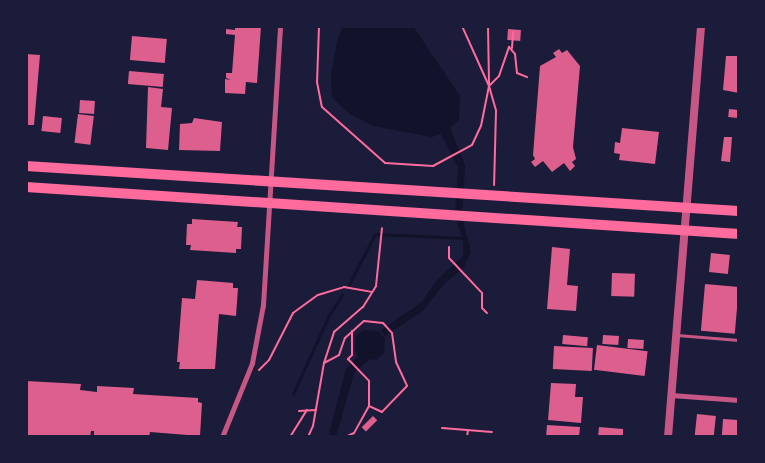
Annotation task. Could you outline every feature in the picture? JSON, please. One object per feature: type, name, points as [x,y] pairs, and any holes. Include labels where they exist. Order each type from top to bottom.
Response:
[{"type":"main road","points":[[26,166],[739,211]]},
{"type":"main road","points":[[26,187],[739,234]]},
{"type":"street","points":[[222,437],[252,363],[260,324],[271,203],[280,26]]},
{"type":"street","points":[[668,437],[674,335],[701,26]]},
{"type":"street","points":[[671,395],[739,400]]},
{"type":"lane","points":[[674,335],[739,340]]},
{"type":"path","points":[[319,26],[317,82],[322,107],[385,163],[433,166],[472,145],[482,126],[489,86],[488,26]]},
{"type":"path","points":[[462,26],[489,86],[496,111],[494,185]]},
{"type":"path","points":[[513,32],[512,48],[517,73],[527,77]]},
{"type":"path","points":[[489,86],[499,76],[506,52],[512,48]]},
{"type":"path","points":[[308,437],[316,410],[324,363],[334,332],[363,308],[372,292],[380,265],[382,230]]},
{"type":"path","points":[[449,247],[449,258],[456,263],[480,291],[482,308],[487,313]]},
{"type":"path","points":[[259,370],[269,360],[293,313],[318,295],[344,287],[372,292]]},
{"type":"path","points":[[324,363],[339,355],[345,338],[364,321],[383,323],[392,333],[396,362],[407,386],[382,412],[369,406]]},
{"type":"path","points":[[345,437],[354,433],[369,406],[369,380],[351,362],[352,331]]},
{"type":"path","points":[[290,437],[307,410]]},
{"type":"path","points":[[299,411],[316,410]]},
{"type":"path","points":[[442,428],[492,432]]},
{"type":"path","points":[[467,437],[468,430]]},
{"type":"path","points":[[476,430],[476,437]]},
{"type":"shaded area","points":[[343,26],[413,26],[460,96],[459,120],[450,128],[465,165],[462,217],[471,252],[464,267],[443,285],[423,311],[385,336],[381,330],[422,302],[436,281],[463,256],[463,242],[455,215],[458,167],[441,134],[432,137],[373,126],[350,114],[332,98],[331,76],[337,41]]},
{"type":"shaded area","points":[[363,330],[378,331],[385,338],[384,353],[376,360],[370,359],[354,373],[336,437],[328,437],[346,369],[358,356],[355,351],[356,336]]},
{"type":"building","points":[[235,26],[261,26],[257,83],[246,82],[245,94],[225,93],[225,79],[231,80],[226,78],[226,73],[232,73],[235,35],[226,34],[226,29],[235,30]]},
{"type":"building","points":[[508,29],[521,30],[520,41],[507,40]]},
{"type":"building","points":[[132,36],[167,39],[165,63],[130,60]]},
{"type":"building","points":[[559,49],[562,53],[567,50],[580,66],[573,147],[576,159],[572,162],[575,166],[570,171],[564,163],[552,172],[543,161],[535,167],[531,162],[535,159],[533,155],[540,66],[556,57],[553,53]]},
{"type":"building","points":[[26,54],[40,55],[34,125],[26,125]]},
{"type":"building","points":[[726,56],[739,56],[739,93],[723,90]]},
{"type":"building","points":[[129,71],[164,74],[163,87],[128,84]]},
{"type":"building","points":[[148,87],[163,89],[161,107],[172,108],[168,150],[146,148]]},
{"type":"building","points":[[80,100],[95,101],[94,114],[79,113]]},
{"type":"building","points":[[729,109],[739,110],[738,118],[728,117]]},
{"type":"building","points":[[78,114],[94,116],[90,145],[74,143]]},
{"type":"building","points":[[43,116],[62,118],[60,133],[41,131]]},
{"type":"building","points":[[194,118],[222,122],[220,151],[179,150],[180,124],[192,123]]},
{"type":"building","points":[[622,128],[659,132],[655,164],[619,160],[620,154],[614,153],[615,142],[620,143]]},
{"type":"building","points":[[724,137],[732,137],[730,162],[721,161]]},
{"type":"building","points":[[192,219],[238,222],[237,227],[242,227],[241,249],[236,249],[236,253],[190,250],[191,245],[186,245],[187,224],[192,224]]},
{"type":"building","points":[[552,247],[570,249],[567,285],[578,286],[576,311],[547,309]]},
{"type":"building","points":[[711,253],[730,255],[728,274],[709,272]]},
{"type":"building","points":[[612,273],[635,274],[634,297],[611,296]]},
{"type":"building","points":[[197,280],[233,283],[233,288],[238,288],[236,316],[219,314],[215,369],[179,369],[180,362],[177,362],[182,298],[195,299]]},
{"type":"building","points":[[705,284],[739,287],[735,334],[701,331]]},
{"type":"building","points":[[563,335],[588,337],[587,346],[562,344]]},
{"type":"building","points":[[603,335],[619,336],[618,345],[602,344]]},
{"type":"building","points":[[628,339],[644,340],[643,349],[627,348]]},
{"type":"building","points":[[597,345],[648,351],[645,376],[594,370]]},
{"type":"building","points":[[554,346],[593,348],[592,371],[553,369]]},
{"type":"building","points":[[26,381],[81,384],[80,390],[97,392],[97,386],[134,388],[133,394],[198,398],[198,402],[202,403],[200,436],[150,432],[149,437],[94,437],[94,431],[91,431],[90,437],[26,437]]},
{"type":"building","points":[[551,383],[576,384],[575,397],[583,397],[581,423],[548,420]]},
{"type":"building","points":[[697,414],[716,416],[714,437],[695,437]]},
{"type":"building","points":[[373,416],[377,420],[366,432],[362,427]]},
{"type":"building","points":[[723,419],[739,420],[738,436],[722,435]]},
{"type":"building","points":[[547,425],[580,427],[579,437],[546,437]]},
{"type":"building","points":[[599,427],[623,429],[623,437],[598,437]]},
{"type":"waterway","points":[[349,284],[375,234],[465,238]]},
{"type":"waterway","points":[[293,394],[329,315],[342,295]]}]
